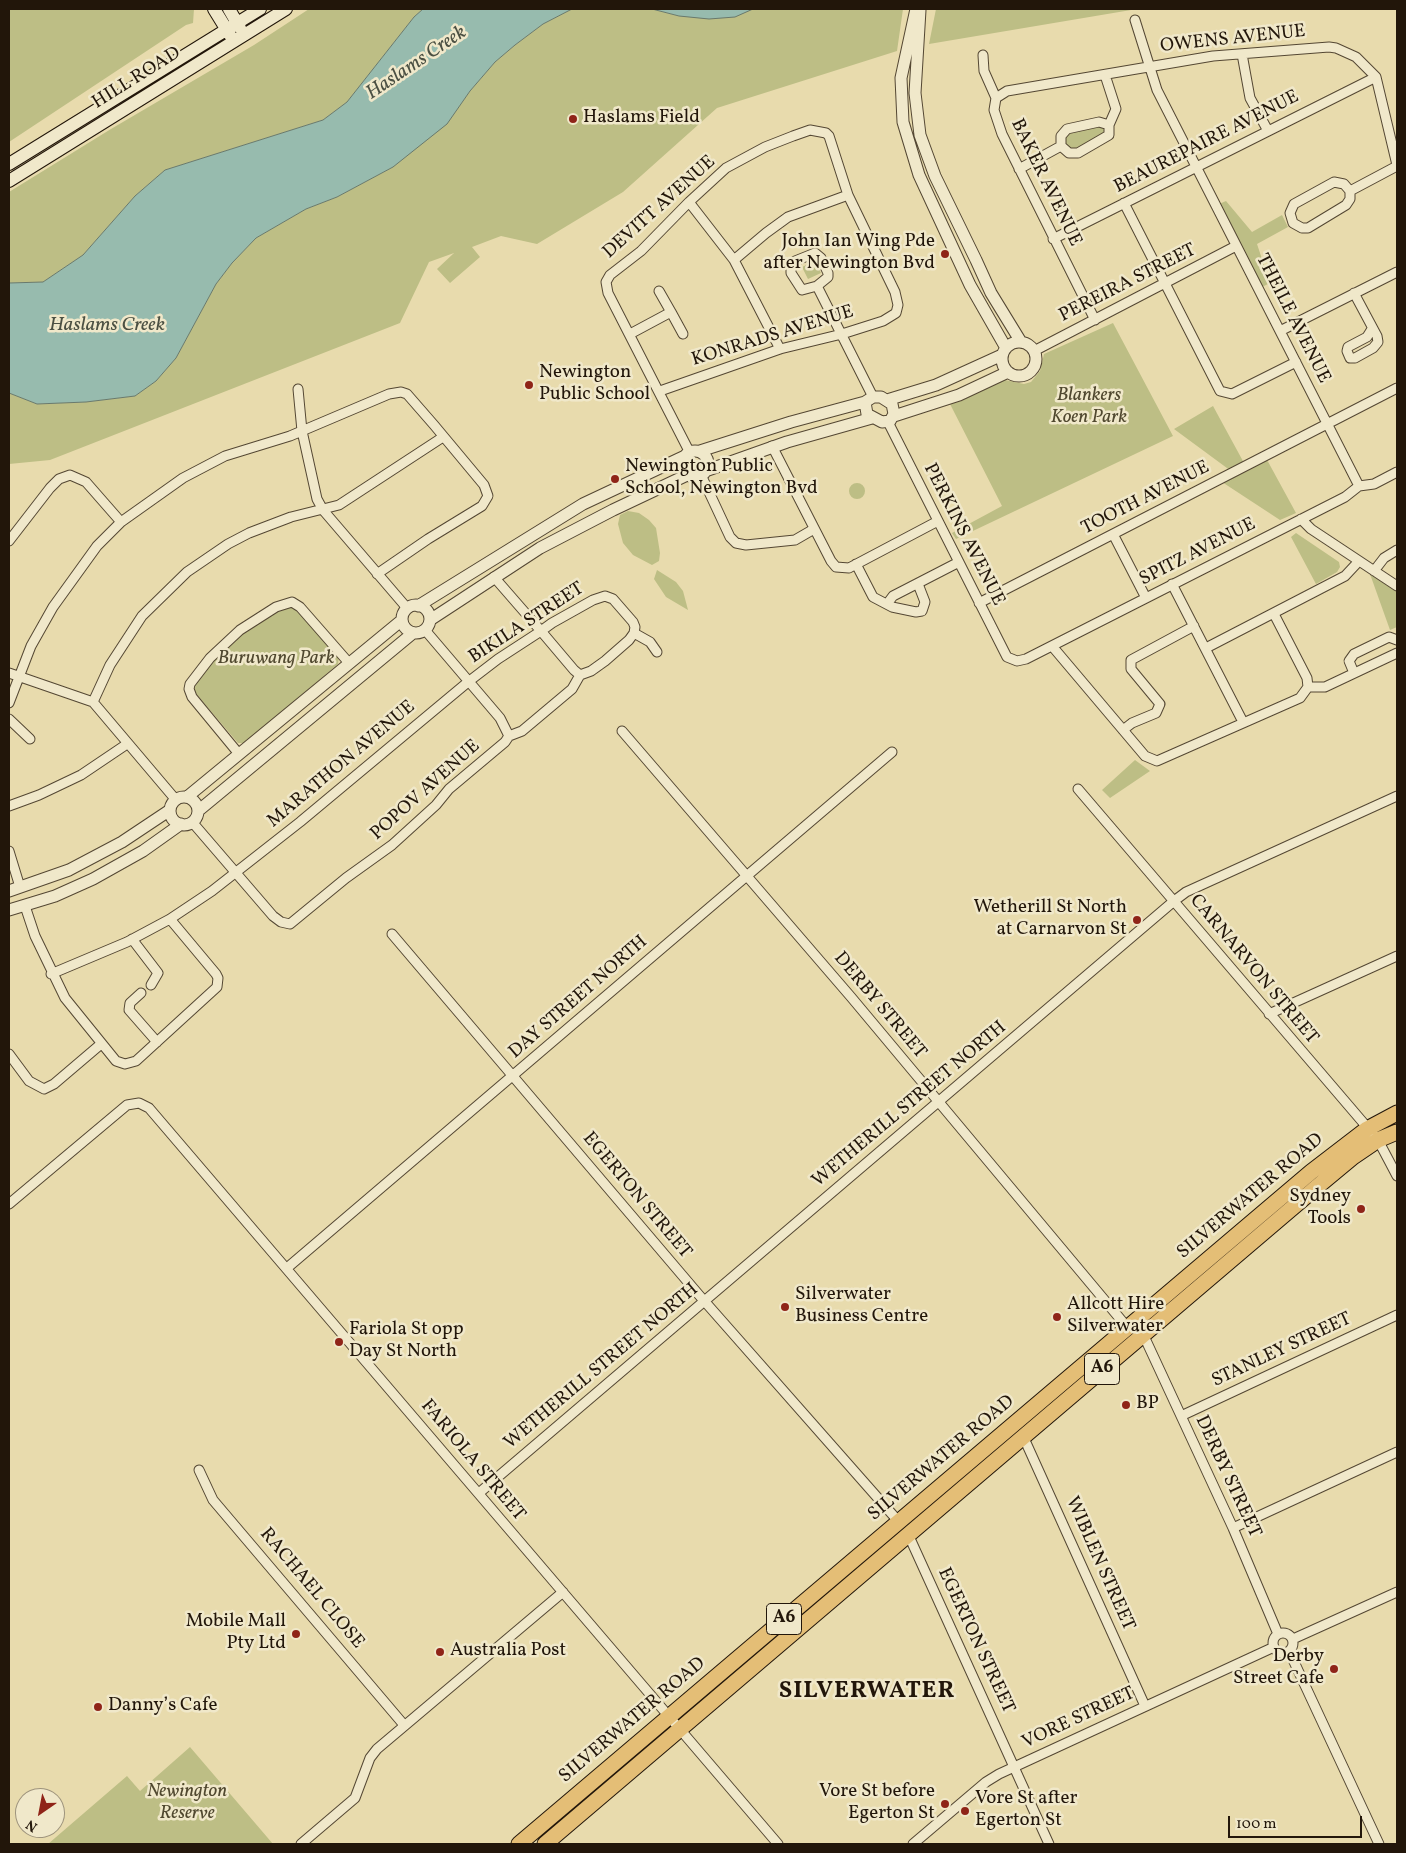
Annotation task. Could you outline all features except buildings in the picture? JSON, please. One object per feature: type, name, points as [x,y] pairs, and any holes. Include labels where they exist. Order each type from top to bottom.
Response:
[{"type":"highway","name":"SILVERWATER ROAD","points":[[545,1844],[680,1729],[1127,1327],[1325,1160],[1367,1129],[1397,1113]]},
{"type":"highway","name":"SILVERWATER ROAD","points":[[519,1844],[597,1776],[903,1528],[1024,1436],[1354,1157],[1378,1140],[1397,1132]]},
{"type":"main road","points":[[214,9],[231,26],[239,38]]},
{"type":"main road","points":[[228,9],[231,26]]},
{"type":"main road","name":"HILL ROAD","points":[[9,164],[260,9]]},
{"type":"main road","name":"HILL ROAD","points":[[9,181],[286,9]]},
{"type":"street","points":[[916,9],[901,78],[903,122],[919,175],[970,285],[1004,352],[1003,364],[1008,372],[1017,376],[1028,374],[1034,366],[1034,351],[1021,342],[988,286],[935,176],[920,135],[915,93],[920,9]]},
{"type":"street","name":"THEILE AVENUE","points":[[1134,20],[1158,90],[1358,486]]},
{"type":"street","name":"OWENS AVENUE","points":[[996,98],[1007,91],[1149,66],[1242,54],[1336,48],[1362,61],[1376,77]]},
{"type":"street","points":[[1242,54],[1250,98],[1267,129]]},
{"type":"street","name":"BAKER AVENUE","points":[[983,55],[984,71],[996,98],[994,110],[996,120],[1053,239],[1095,320]]},
{"type":"street","points":[[1105,75],[1116,109],[1109,125],[1109,135],[1078,153],[1070,153],[1061,146],[1060,136],[1067,129],[1099,122],[1109,125]]},
{"type":"street","points":[[1350,191],[1397,165],[1376,77]]},
{"type":"street","name":"BEAUREPAIRE AVENUE","points":[[1053,239],[1267,129],[1376,77]]},
{"type":"street","name":"DEVITT AVENUE","points":[[630,334],[608,293],[606,282],[610,275],[648,244],[720,172],[752,153],[805,132],[822,131],[829,136],[848,196]]},
{"type":"street","points":[[1019,169],[1061,146]]},
{"type":"street","points":[[1330,183],[1344,184],[1350,191],[1350,199],[1346,205],[1308,228],[1297,227],[1290,218],[1294,204],[1330,183]]},
{"type":"street","points":[[734,260],[766,232],[788,217],[848,196]]},
{"type":"street","name":"KONRADS AVENUE","points":[[660,391],[780,349],[842,334],[889,318],[896,313],[898,305],[895,292],[848,196]]},
{"type":"street","points":[[688,202],[734,260],[780,349]]},
{"type":"street","points":[[1124,203],[1218,387],[1224,393],[1232,394],[1296,362]]},
{"type":"street","name":"PEREIRA STREET","points":[[1034,351],[1236,246]]},
{"type":"street","points":[[810,254],[819,255],[828,275],[826,281],[817,286],[808,290],[800,289],[791,273],[793,263],[810,254]]},
{"type":"street","points":[[1280,331],[1397,272]]},
{"type":"street","points":[[817,286],[842,334],[869,400],[866,412],[872,418],[882,422],[891,419],[959,395],[1008,372]]},
{"type":"street","points":[[659,292],[683,334]]},
{"type":"street","points":[[1354,293],[1372,329]]},
{"type":"street","points":[[671,312],[630,334],[691,453],[708,462],[705,474],[730,537],[736,543],[746,545],[795,540],[814,529]]},
{"type":"street","points":[[9,891],[62,873],[97,856],[178,802],[402,620],[413,607],[583,504],[691,453],[869,400],[887,400],[936,385],[1004,352],[1010,344],[1021,342]]},
{"type":"street","name":"TOOTH AVENUE","points":[[979,603],[1397,388]]},
{"type":"street","points":[[298,389],[302,431],[317,499],[323,510],[377,574],[413,607],[424,609],[428,625],[468,682],[500,718],[509,736]]},
{"type":"street","points":[[9,703],[40,628],[64,589],[97,546],[121,522],[183,478],[226,456],[302,431],[389,394],[402,392],[412,399],[484,485],[488,496],[486,502],[377,574]]},
{"type":"street","points":[[887,400],[893,406],[891,419]]},
{"type":"street","points":[[691,453],[683,466],[687,475],[694,478],[772,446],[872,418]]},
{"type":"street","name":"PERKINS AVENUE","points":[[891,419],[938,521],[979,603],[1007,656],[1013,661]]},
{"type":"street","points":[[93,702],[110,665],[142,616],[187,572],[228,544],[249,533],[291,517],[339,505],[443,437]]},
{"type":"street","points":[[772,446],[814,529],[836,567],[846,568],[856,564],[938,521]]},
{"type":"street","name":"SPITZ AVENUE","points":[[1013,661],[1026,659],[1052,646],[1345,497],[1358,486],[1374,484],[1397,472]]},
{"type":"street","points":[[9,541],[50,488],[60,479],[70,475],[86,482],[121,522]]},
{"type":"street","points":[[193,823],[198,811],[413,633],[428,625],[494,577],[540,548],[613,510],[687,475]]},
{"type":"street","points":[[1301,519],[1311,529],[1397,586]]},
{"type":"street","points":[[1113,534],[1146,598]]},
{"type":"street","points":[[1374,571],[1384,558],[1397,550]]},
{"type":"street","points":[[1206,648],[1345,576],[1359,561]]},
{"type":"street","points":[[887,604],[893,596],[959,562]]},
{"type":"street","points":[[856,564],[873,597],[887,604],[916,612],[922,611],[925,602],[918,584]]},
{"type":"street","points":[[494,577],[574,670],[582,675],[605,661],[629,640],[634,633],[650,642],[656,652]]},
{"type":"street","points":[[1172,584],[1243,722]]},
{"type":"street","name":"BIKILA STREET","points":[[468,682],[541,631],[592,600],[605,596],[612,599],[633,622],[634,633]]},
{"type":"street","points":[[239,754],[192,697],[188,689],[210,658],[240,630],[276,607],[292,602],[300,607],[349,663]]},
{"type":"street","points":[[1052,646],[1145,756],[1156,761],[1300,698],[1308,687],[1307,678],[1274,614]]},
{"type":"street","points":[[402,620],[406,628],[413,633]]},
{"type":"street","points":[[1123,730],[1132,723],[1156,714],[1160,704],[1131,669],[1131,660],[1194,626]]},
{"type":"street","points":[[1354,673],[1350,666],[1350,658],[1389,637],[1397,640]]},
{"type":"street","points":[[1377,643],[1385,659]]},
{"type":"street","points":[[1308,687],[1325,686],[1397,653]]},
{"type":"street","points":[[9,673],[93,702],[178,802],[194,802],[198,811]]},
{"type":"street","name":"POPOV AVENUE","points":[[236,873],[273,916],[286,924],[295,921],[346,878],[392,845],[436,805],[449,788],[506,742],[509,736],[522,731],[565,695],[582,675]]},
{"type":"street","name":"MARATHON AVENUE","points":[[51,974],[132,939],[170,919],[236,873],[468,682]]},
{"type":"street","points":[[9,718],[30,739]]},
{"type":"street","name":"DERBY STREET","points":[[622,731],[939,1101],[1127,1327]]},
{"type":"street","points":[[9,806],[39,795],[81,775],[127,744]]},
{"type":"street","name":"DAY STREET NORTH","points":[[287,1268],[892,752]]},
{"type":"street","name":"CARNARVON STREET","points":[[1078,789],[1378,1140],[1397,1176]]},
{"type":"street","name":"WETHERILL STREET NORTH","points":[[479,1493],[1174,900],[1186,892],[1397,796]]},
{"type":"street","points":[[178,802],[174,818],[181,824]]},
{"type":"street","points":[[193,823],[236,873]]},
{"type":"street","points":[[9,910],[73,889],[144,851],[181,824],[193,823]]},
{"type":"street","points":[[9,851],[20,887]]},
{"type":"street","points":[[25,906],[29,922],[51,974],[65,998],[116,1061],[125,1064],[136,1060],[157,1042],[214,992],[218,983],[216,974],[170,919]]},
{"type":"street","name":"EGERTON STREET","points":[[392,934],[704,1302],[903,1528],[1049,1844]]},
{"type":"street","points":[[132,939],[158,973],[151,984]]},
{"type":"street","points":[[1270,1014],[1397,956]]},
{"type":"street","points":[[141,993],[130,1003],[129,1010],[157,1042]]},
{"type":"street","points":[[9,1054],[29,1081],[44,1089],[54,1084],[101,1044]]},
{"type":"street","name":"FARIOLA STREET","points":[[9,1204],[127,1105],[139,1103],[154,1113],[778,1844]]},
{"type":"street","name":"STANLEY STREET","points":[[1181,1416],[1397,1315]]},
{"type":"street","name":"DERBY STREET","points":[[1143,1334],[1233,1528],[1278,1634]]},
{"type":"street","name":"WIBLEN STREET","points":[[1024,1436],[1146,1706]]},
{"type":"street","points":[[1233,1528],[1397,1452]]},
{"type":"street","name":"RACHAEL CLOSE","points":[[199,1470],[214,1500],[404,1725]]},
{"type":"street","points":[[301,1844],[355,1798],[373,1753],[562,1592]]},
{"type":"street","points":[[1293,1639],[1397,1592]]},
{"type":"street","points":[[1287,1633],[1293,1639],[1293,1646],[1289,1651],[1281,1652],[1274,1647],[1273,1641],[1278,1634],[1287,1633]]},
{"type":"street","name":"VORE STREET","points":[[913,1844],[986,1782],[1014,1766],[1274,1647]]},
{"type":"street","points":[[1289,1651],[1378,1844]]},
{"type":"green space","points":[[9,9],[194,9],[193,23],[186,25],[9,142]]},
{"type":"green space","points":[[309,9],[423,9],[414,17],[347,102],[323,120],[165,170],[135,196],[83,255],[43,282],[9,283],[9,192],[111,129],[254,45]]},
{"type":"green space","points":[[572,9],[652,9],[679,16],[753,9],[903,9],[897,51],[717,108],[623,192],[537,244],[501,236],[472,247],[480,257],[450,283],[437,269],[454,253],[429,262],[400,323],[50,460],[9,464],[9,393],[37,404],[86,402],[135,396],[156,381],[176,358],[216,284],[232,263],[256,238],[306,209],[337,197],[391,168],[450,119],[470,91],[495,62],[543,24]]},
{"type":"green space","points":[[936,9],[1137,9],[929,44]]},
{"type":"green space","points":[[1105,127],[1106,135],[1074,150],[1065,149],[1063,135],[1067,132]]},
{"type":"green space","points":[[1226,201],[1252,232],[1282,215],[1288,227],[1257,244],[1270,283],[1262,287],[1219,204]]},
{"type":"green space","points":[[815,261],[821,273],[808,279],[802,267]]},
{"type":"green space","name":"Blankers Koen Park","points":[[1113,323],[1173,436],[956,539],[952,533],[1002,506],[950,404],[1005,380],[1024,384],[1031,382],[1040,371],[1044,354]]},
{"type":"green space","points":[[1213,406],[1244,463],[1231,471],[1174,429]]},
{"type":"green space","points":[[1266,458],[1296,513],[1280,520],[1222,482]]},
{"type":"green space","points":[[857,483],[863,485],[865,491],[863,497],[857,499],[851,497],[849,491],[851,485]]},
{"type":"green space","points":[[628,511],[639,513],[656,528],[660,553],[659,561],[652,565],[633,555],[623,543],[618,524],[620,515]]},
{"type":"green space","points":[[1296,533],[1339,562],[1340,567],[1337,572],[1316,584],[1291,537]]},
{"type":"green space","points":[[657,570],[676,582],[683,591],[688,610],[666,597],[654,579]]},
{"type":"green space","points":[[1370,574],[1397,592],[1397,627],[1390,630]]},
{"type":"green space","name":"Buruwang Park","points":[[294,606],[339,656],[338,664],[246,743],[238,743],[192,689],[207,668],[250,626],[278,610]]},
{"type":"green space","points":[[1135,760],[1150,771],[1110,798],[1102,790]]},
{"type":"green space","name":"Newington Reserve","points":[[190,1747],[273,1844],[48,1844],[55,1838],[65,1838],[65,1829],[127,1776],[140,1791]]},
{"type":"water","name":"Haslams Creek","points":[[423,9],[572,9],[543,24],[495,62],[470,91],[447,124],[393,167],[337,197],[306,209],[256,238],[232,263],[216,284],[176,358],[156,381],[135,396],[86,402],[37,404],[9,393],[9,283],[43,282],[83,255],[135,196],[165,170],[323,120],[347,102],[414,17]]},
{"type":"water","points":[[652,9],[753,9],[735,17],[709,19],[679,16]]},
{"type":"place","name":"Haslams Field","points":[[573,119]]},
{"type":"place","name":"John Ian Wing Pde after Newington Bvd","points":[[945,254]]},
{"type":"place","name":"Newington Public School","points":[[529,385]]},
{"type":"place","name":"Newington Public School, Newington Bvd","points":[[615,479]]},
{"type":"place","name":"Wetherill St North at Carnarvon St","points":[[1137,920]]},
{"type":"place","name":"Sydney Tools","points":[[1361,1209]]},
{"type":"place","name":"Silverwater Business Centre","points":[[785,1307]]},
{"type":"place","name":"Allcott Hire Silverwater","points":[[1057,1317]]},
{"type":"place","name":"Fariola St opp Day St North","points":[[339,1342]]},
{"type":"place","name":"BP","points":[[1126,1405]]},
{"type":"place","name":"Mobile Mall Pty Ltd","points":[[296,1634]]},
{"type":"place","name":"Australia Post","points":[[440,1652]]},
{"type":"place","name":"Derby Street Cafe","points":[[1334,1669]]},
{"type":"place","name":"Danny’s Cafe","points":[[98,1707]]},
{"type":"place","name":"Vore St before Egerton St","points":[[945,1804]]},
{"type":"place","name":"Vore St after Egerton St","points":[[965,1811]]},
{"type":"district","name":"SILVERWATER","points":[[867,1693]]}]
